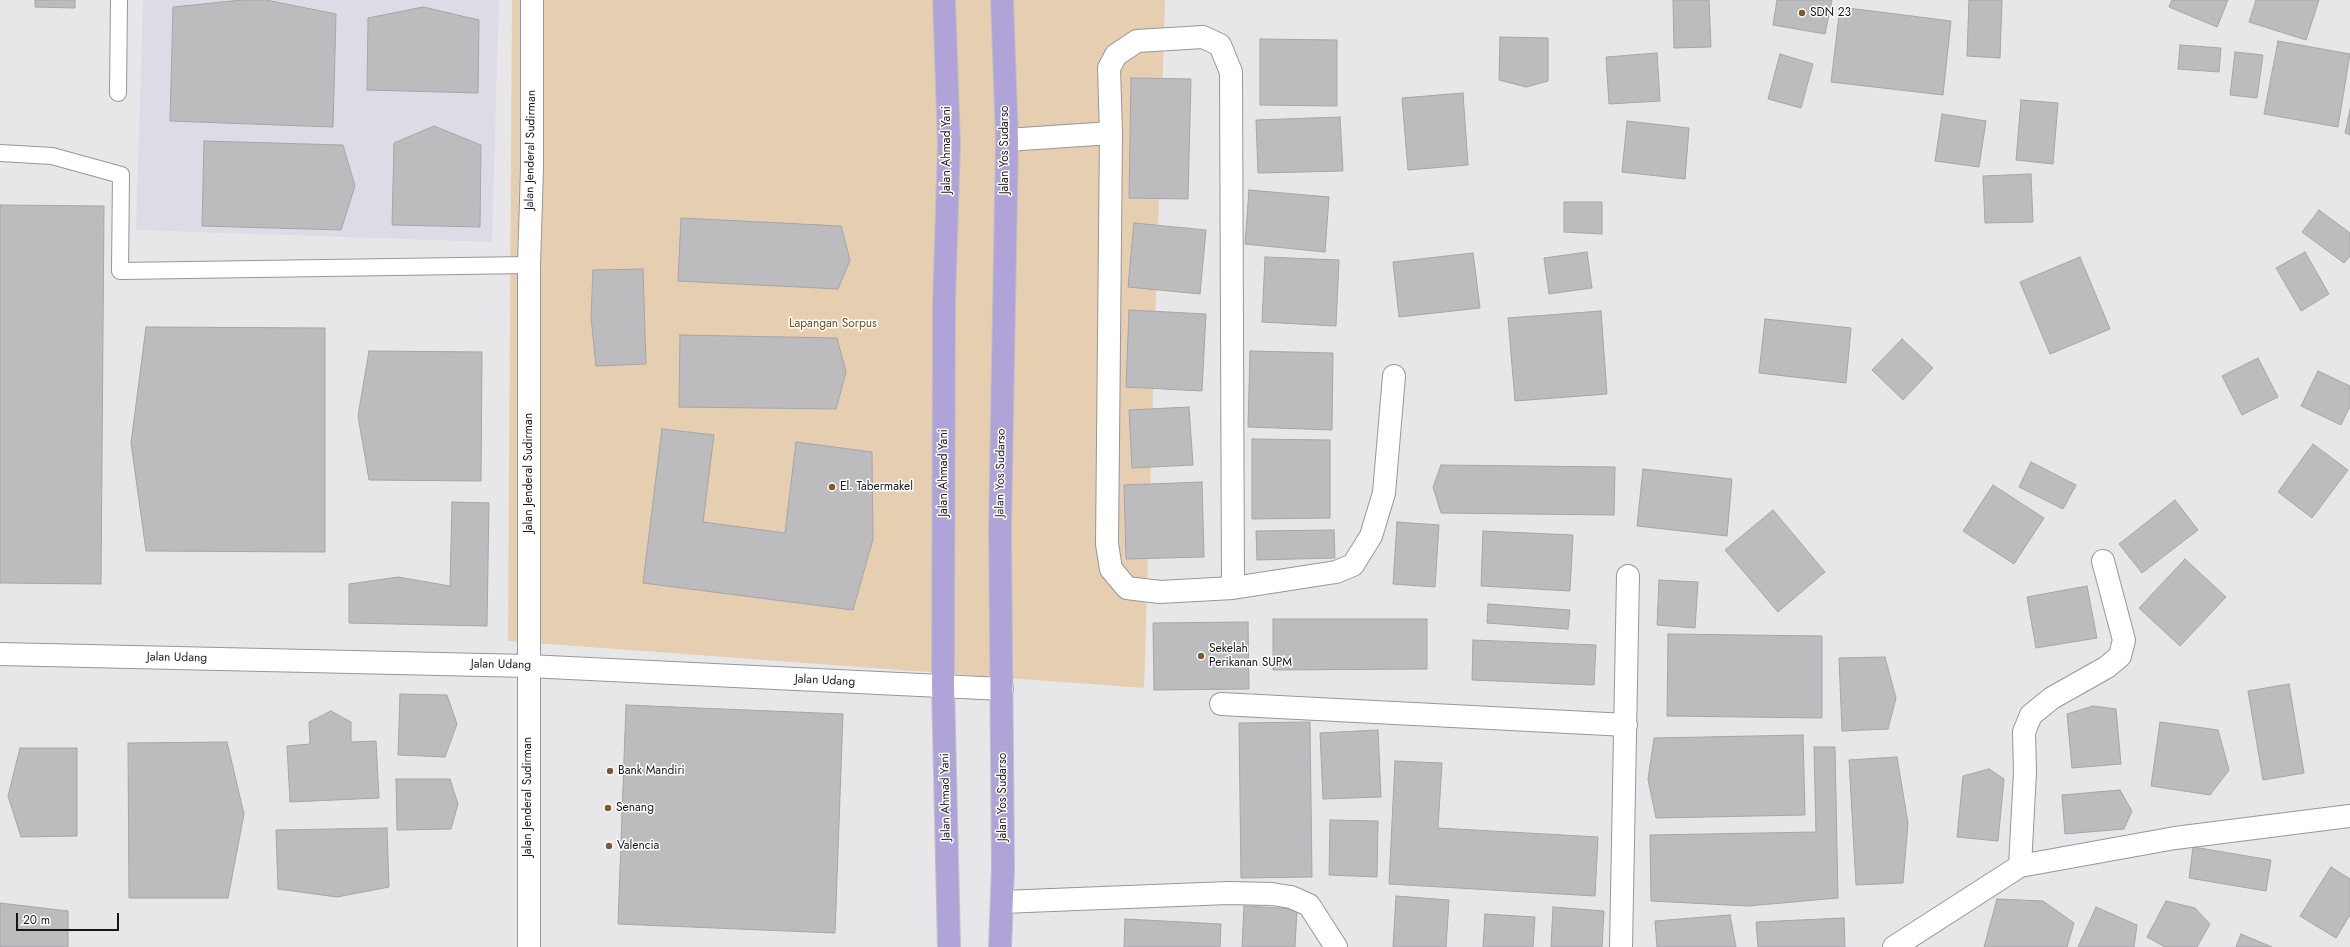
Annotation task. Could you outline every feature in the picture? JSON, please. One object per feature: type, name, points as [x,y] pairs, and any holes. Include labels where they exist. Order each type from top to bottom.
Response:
[{"type":"highway","name":"Jalan Ahmad Yani","points":[[944,0],[949,144],[944,310],[943,687],[949,947]]},
{"type":"highway","name":"Jalan Yos Sudarso","points":[[1000,947],[1002,902],[1002,689],[1000,529],[1007,140],[1002,0]]},
{"type":"street","name":"Jalan Jenderal Sudirman","points":[[529,947],[529,265],[532,168],[532,0]]},
{"type":"street","points":[[1233,588],[1231,72],[1220,45],[1203,37],[1137,41],[1116,55],[1109,68],[1111,133],[1107,544],[1111,569],[1127,588],[1160,592],[1233,588],[1336,572],[1353,565],[1371,536],[1384,493],[1394,376]]},
{"type":"street","points":[[1007,140],[1111,133]]},
{"type":"street","points":[[2020,866],[2025,772],[2024,732],[2031,715],[2052,698],[2107,668],[2120,656],[2124,640],[2103,561]]},
{"type":"street","points":[[1621,947],[1628,576]]},
{"type":"street","name":"Jalan Udang","points":[[0,654],[528,666],[1002,689]]},
{"type":"street","points":[[1221,704],[1626,725]]},
{"type":"street","points":[[1894,947],[2020,866],[2175,838],[2350,816]]},
{"type":"street","points":[[1002,902],[1228,893],[1291,896],[1309,905],[1336,947]]},
{"type":"lane","points":[[118,93],[119,0]]},
{"type":"lane","points":[[0,152],[52,156],[120,175],[120,271],[529,265]]},
{"type":"shaded area","points":[[143,0],[242,0],[173,7],[170,121],[332,127],[336,14],[266,0],[499,0],[492,242],[136,230]],"holes":[[[423,7],[478,93],[367,90],[368,18]],[[434,126],[481,145],[480,227],[393,225],[394,143]],[[204,141],[343,145],[355,186],[341,230],[202,226]]]},
{"type":"green space","name":"Lapangan Sorpus","points":[[512,0],[1165,0],[1144,688],[508,641]]},
{"type":"building","points":[[35,0],[75,0],[75,8],[35,7]]},
{"type":"building","points":[[242,0],[266,0],[336,14],[333,127],[170,121],[173,7]]},
{"type":"building","points":[[1673,0],[1709,0],[1711,47],[1674,48]]},
{"type":"building","name":"SDN 23","points":[[1777,0],[1832,0],[1825,34],[1773,25]]},
{"type":"building","points":[[1969,0],[2002,0],[2000,58],[1967,56]]},
{"type":"building","points":[[2172,0],[2228,0],[2217,27],[2169,7]]},
{"type":"building","points":[[2256,0],[2319,0],[2306,40],[2249,22]]},
{"type":"building","points":[[423,7],[479,20],[478,93],[367,90],[368,18]]},
{"type":"building","points":[[1840,7],[1951,21],[1943,95],[1831,82]]},
{"type":"building","points":[[1500,37],[1548,38],[1548,81],[1526,87],[1499,80]]},
{"type":"building","points":[[1260,39],[1337,40],[1337,106],[1260,105]]},
{"type":"building","points":[[2278,41],[2350,54],[2338,127],[2264,114]]},
{"type":"building","points":[[2180,45],[2221,48],[2219,72],[2178,69]]},
{"type":"building","points":[[2235,52],[2263,55],[2257,98],[2230,95]]},
{"type":"building","points":[[1657,53],[1660,101],[1609,104],[1606,57]]},
{"type":"building","points":[[1780,54],[1813,64],[1801,108],[1768,99]]},
{"type":"building","points":[[1131,78],[1191,79],[1188,199],[1129,198]]},
{"type":"building","points":[[1463,93],[1468,165],[1408,170],[1402,98]]},
{"type":"building","points":[[2021,100],[2058,103],[2053,164],[2016,160]]},
{"type":"building","points":[[2350,110],[2350,135],[2345,133]]},
{"type":"building","points":[[1942,114],[1986,121],[1979,167],[1935,161]]},
{"type":"building","points":[[1340,117],[1343,171],[1258,173],[1256,120]]},
{"type":"building","points":[[1627,121],[1689,128],[1685,179],[1622,172]]},
{"type":"building","points":[[434,126],[481,145],[480,227],[392,225],[394,143]]},
{"type":"building","points":[[204,141],[343,145],[355,186],[341,230],[202,226]]},
{"type":"building","points":[[2031,174],[2033,222],[1985,223],[1983,176]]},
{"type":"building","points":[[1249,190],[1329,197],[1325,252],[1245,244]]},
{"type":"building","points":[[1564,202],[1602,202],[1602,234],[1564,232]]},
{"type":"building","points":[[0,205],[104,206],[101,584],[0,583]]},
{"type":"building","points":[[2319,210],[2350,233],[2350,256],[2344,263],[2302,232]]},
{"type":"building","points":[[681,218],[841,226],[850,260],[838,289],[678,281]]},
{"type":"building","points":[[1134,223],[1206,230],[1200,294],[1128,287]]},
{"type":"building","points":[[1587,252],[1592,288],[1549,294],[1544,258]]},
{"type":"building","points":[[2305,252],[2329,294],[2301,311],[2276,268]]},
{"type":"building","points":[[1473,253],[1480,308],[1399,317],[1393,262]]},
{"type":"building","points":[[1265,257],[1339,260],[1336,326],[1262,322]]},
{"type":"building","points":[[2080,257],[2110,329],[2050,354],[2020,282]]},
{"type":"building","points":[[643,269],[646,364],[596,366],[591,317],[593,270]]},
{"type":"building","points":[[1129,310],[1206,314],[1202,391],[1126,387]]},
{"type":"building","points":[[1601,311],[1607,394],[1515,401],[1508,318]]},
{"type":"building","points":[[1765,319],[1851,328],[1846,383],[1759,373]]},
{"type":"building","points":[[146,327],[325,328],[325,552],[146,551],[131,443]]},
{"type":"building","points":[[680,335],[837,338],[846,372],[836,409],[679,407]]},
{"type":"building","points":[[1902,339],[1933,368],[1903,400],[1872,370]]},
{"type":"building","points":[[369,351],[482,352],[481,481],[369,480],[358,416]]},
{"type":"building","points":[[1250,351],[1333,353],[1332,430],[1248,427]]},
{"type":"building","points":[[2258,358],[2278,397],[2242,415],[2222,376]]},
{"type":"building","points":[[2318,371],[2350,386],[2350,406],[2341,425],[2301,406]]},
{"type":"building","points":[[1189,407],[1193,465],[1132,468],[1129,410]]},
{"type":"building","name":"El. Tabermakel","points":[[662,429],[714,435],[703,522],[785,533],[796,442],[872,452],[873,539],[853,610],[643,583]]},
{"type":"building","points":[[1252,439],[1330,440],[1330,518],[1252,519]]},
{"type":"building","points":[[2313,444],[2348,470],[2312,518],[2278,492]]},
{"type":"building","points":[[2031,462],[2076,485],[2063,509],[2019,487]]},
{"type":"building","points":[[1441,465],[1615,467],[1614,515],[1441,513],[1433,487]]},
{"type":"building","points":[[1643,469],[1732,479],[1727,536],[1637,526]]},
{"type":"building","points":[[1202,482],[1204,557],[1126,559],[1124,485]]},
{"type":"building","points":[[1993,485],[2044,518],[2014,564],[1963,531]]},
{"type":"building","points":[[2175,500],[2198,530],[2142,573],[2119,544]]},
{"type":"building","points":[[452,502],[489,503],[487,626],[349,623],[349,584],[398,577],[450,586]]},
{"type":"building","points":[[1773,510],[1825,572],[1778,612],[1725,550]]},
{"type":"building","points":[[1397,522],[1439,525],[1435,587],[1393,584]]},
{"type":"building","points":[[1334,530],[1335,558],[1257,560],[1256,531]]},
{"type":"building","points":[[1483,531],[1573,535],[1570,591],[1481,586]]},
{"type":"building","points":[[2185,559],[2226,597],[2180,646],[2139,608]]},
{"type":"building","points":[[1659,580],[1698,582],[1695,628],[1657,625]]},
{"type":"building","points":[[2087,586],[2097,638],[2036,648],[2027,597]]},
{"type":"building","points":[[1488,604],[1570,610],[1568,629],[1487,623]]},
{"type":"building","points":[[1273,619],[1427,619],[1427,669],[1273,670]]},
{"type":"building","name":"Sekelah Perikanan SUPM","points":[[1248,622],[1249,689],[1154,690],[1153,623]]},
{"type":"building","points":[[1668,634],[1822,636],[1822,718],[1667,716]]},
{"type":"building","points":[[1473,640],[1596,645],[1594,685],[1472,680]]},
{"type":"building","points":[[1885,657],[1896,698],[1888,729],[1842,731],[1839,658]]},
{"type":"building","points":[[2289,684],[2304,773],[2263,780],[2248,691]]},
{"type":"building","points":[[400,694],[447,695],[457,724],[445,757],[398,755]]},
{"type":"building","points":[[626,705],[843,714],[835,933],[618,924]]},
{"type":"building","points":[[2093,706],[2116,709],[2121,764],[2072,768],[2067,714]]},
{"type":"building","points":[[331,711],[351,722],[351,742],[376,741],[379,798],[290,802],[287,746],[310,744],[309,722]]},
{"type":"building","points":[[1310,722],[1312,877],[1241,878],[1239,723]]},
{"type":"building","points":[[2160,722],[2218,730],[2229,770],[2210,795],[2151,786]]},
{"type":"building","points":[[1378,730],[1381,797],[1323,799],[1320,733]]},
{"type":"building","points":[[1803,735],[1805,815],[1656,818],[1648,779],[1654,738]]},
{"type":"building","points":[[227,742],[244,814],[228,898],[129,898],[128,743]]},
{"type":"building","points":[[1814,747],[1835,747],[1838,898],[1748,906],[1651,901],[1650,835],[1816,832]]},
{"type":"building","points":[[20,748],[77,748],[77,836],[21,837],[8,796]]},
{"type":"building","points":[[1897,757],[1908,823],[1903,883],[1856,885],[1849,760]]},
{"type":"building","points":[[1395,761],[1442,763],[1438,828],[1598,837],[1595,896],[1389,884]]},
{"type":"building","points":[[1989,769],[2004,779],[1998,841],[1957,837],[1963,776]]},
{"type":"building","points":[[396,779],[450,779],[458,804],[451,829],[397,830]]},
{"type":"building","points":[[2120,790],[2132,811],[2124,829],[2065,834],[2062,795]]},
{"type":"building","points":[[1330,820],[1378,821],[1377,877],[1329,875]]},
{"type":"building","points":[[387,828],[389,887],[337,897],[278,889],[276,830]]},
{"type":"building","points":[[2193,847],[2271,860],[2266,891],[2189,878]]},
{"type":"building","points":[[2331,867],[2350,879],[2350,915],[2336,938],[2300,916]]},
{"type":"building","points":[[1396,896],[1449,900],[1446,947],[1393,947]]},
{"type":"building","points":[[1997,899],[2043,901],[2074,923],[2067,947],[1984,947]]},
{"type":"building","points":[[2166,901],[2195,908],[2210,924],[2197,947],[2165,947],[2147,937]]},
{"type":"building","points":[[0,903],[68,911],[68,947],[0,947]]},
{"type":"building","points":[[1244,906],[1297,909],[1295,947],[1242,947]]},
{"type":"building","points":[[1553,907],[1604,911],[1602,947],[1551,947]]},
{"type":"building","points":[[2096,907],[2137,925],[2134,947],[2078,947]]},
{"type":"building","points":[[1485,914],[1535,917],[1533,947],[1483,947]]},
{"type":"building","points":[[1730,915],[1736,947],[1657,947],[1655,921]]},
{"type":"building","points":[[1844,918],[1845,947],[1758,947],[1756,922]]},
{"type":"building","points":[[1125,919],[1221,924],[1220,947],[1124,947]]},
{"type":"building","points":[[2241,934],[2272,947],[2236,947]]},
{"type":"place","name":"SDN 23","points":[[1802,13]]},
{"type":"place","name":"El. Tabermakel","points":[[832,487]]},
{"type":"place","name":"Sekelah Perikanan SUPM","points":[[1201,656]]},
{"type":"place","name":"Bank Mandiri","points":[[610,771]]},
{"type":"place","name":"Senang","points":[[608,808]]},
{"type":"place","name":"Valencia","points":[[609,846]]}]
